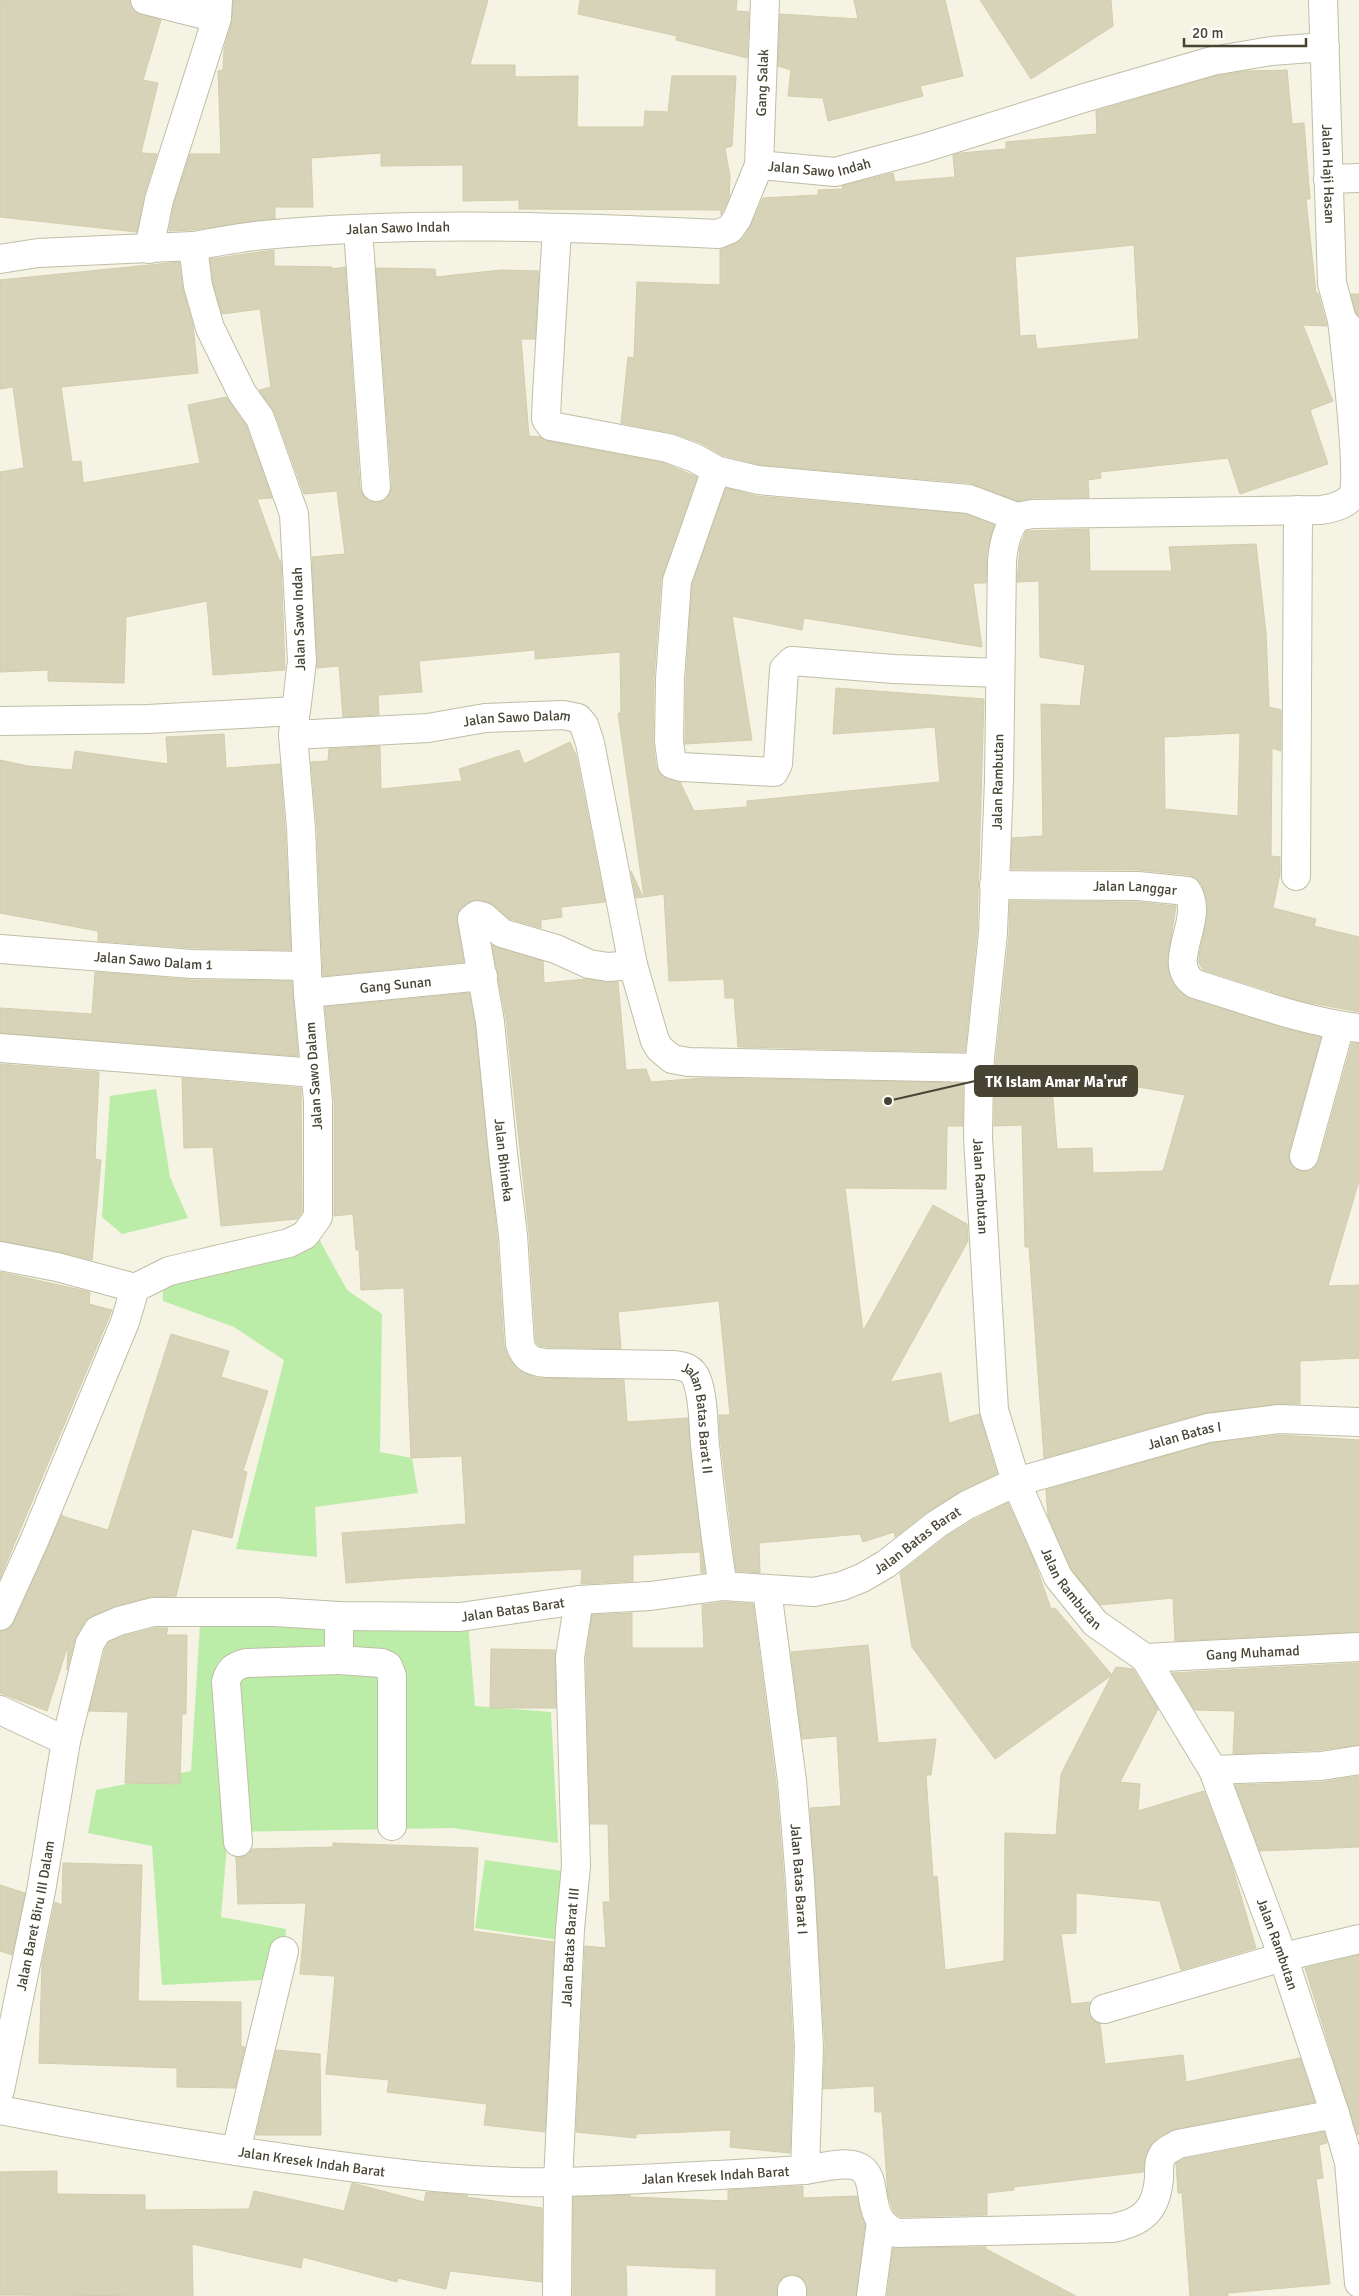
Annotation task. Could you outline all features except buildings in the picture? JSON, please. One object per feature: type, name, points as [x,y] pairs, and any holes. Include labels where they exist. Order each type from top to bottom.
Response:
[{"type":"street","points":[[145,0],[218,9],[159,200],[149,249]]},
{"type":"street","name":"Gang Salak","points":[[760,165],[765,0]]},
{"type":"street","name":"Jalan Haji Hasan","points":[[1323,0],[1332,283],[1350,329]]},
{"type":"street","name":"Jalan Sawo Indah","points":[[294,723],[302,661],[294,514],[260,418],[242,393],[210,328],[198,286],[193,246],[263,235],[409,226],[475,225],[718,234],[730,229],[737,220],[760,165],[835,172],[924,148],[1084,98],[1212,61],[1271,51],[1325,47]]},
{"type":"street","points":[[1328,179],[1359,178]]},
{"type":"street","points":[[358,229],[376,487]]},
{"type":"street","points":[[557,229],[547,395],[546,419],[548,424],[554,427],[668,448],[695,458],[716,470],[758,480],[969,500],[1017,517],[1048,514],[1321,510],[1336,507],[1347,502],[1353,494],[1357,483],[1357,440],[1350,329]]},
{"type":"street","points":[[0,259],[38,253],[193,246]]},
{"type":"street","points":[[716,470],[677,581],[670,679],[669,741],[672,764],[682,767],[774,772],[778,764],[784,668],[792,661],[894,669],[1000,673]]},
{"type":"street","points":[[1296,876],[1298,510]]},
{"type":"street","name":"Jalan Rambutan","points":[[1017,517],[1010,525],[1004,539],[1002,560],[993,933],[979,1068],[980,1190],[994,1410],[1016,1482],[1058,1577],[1095,1623],[1145,1658],[1213,1770],[1283,1957],[1335,2114],[1354,2161],[1359,2283]]},
{"type":"street","name":"Jalan Sawo Dalam","points":[[135,1288],[169,1271],[289,1244],[305,1235],[318,1217],[318,1101],[308,993],[301,828],[294,723],[428,728],[468,720],[526,715],[563,715],[578,718],[584,725],[590,743],[633,965]]},
{"type":"street","points":[[0,721],[148,719],[294,723]]},
{"type":"street","name":"Jalan Langgar","points":[[994,885],[1138,886],[1187,891],[1190,896],[1192,910],[1183,965],[1184,975],[1195,984],[1349,1027]]},
{"type":"street","name":"Jalan Bhineka","points":[[520,1344],[515,1292],[513,1235],[502,1154],[490,1022],[472,922],[474,917],[479,915],[484,917],[502,933],[556,949],[589,964],[608,967],[633,965]]},
{"type":"street","name":"Jalan Sawo Dalam 1","points":[[0,949],[192,964],[307,966]]},
{"type":"street","points":[[633,965],[655,1041],[660,1049],[672,1059],[688,1062],[979,1068]]},
{"type":"street","name":"Gang Sunan","points":[[308,993],[483,976]]},
{"type":"street","points":[[1304,1156],[1349,1027]]},
{"type":"street","points":[[0,1048],[315,1074]]},
{"type":"street","points":[[0,1256],[57,1267],[135,1288],[125,1322],[35,1539],[0,1616]]},
{"type":"street","name":"Jalan Batas Barat II","points":[[520,1344],[524,1356],[532,1361],[566,1365],[673,1365],[685,1366],[691,1370],[697,1379],[702,1405],[722,1586]]},
{"type":"street","name":"Jalan Batas I","points":[[1016,1482],[1208,1428],[1280,1419],[1359,1422]]},
{"type":"street","name":"Jalan Batas Barat","points":[[66,1741],[90,1643],[98,1630],[132,1617],[153,1612],[275,1612],[339,1616],[460,1617],[579,1600],[650,1596],[722,1586],[814,1592],[842,1586],[862,1578],[886,1564],[937,1524],[967,1505],[1016,1482]]},
{"type":"street","name":"Jalan Batas Barat I","points":[[767,1590],[792,1781],[800,1880],[808,2047],[805,2170]]},
{"type":"street","name":"Jalan Batas Barat III","points":[[557,2296],[558,2182],[570,1929],[576,1866],[570,1657],[579,1600]]},
{"type":"street","points":[[339,1616],[339,1660]]},
{"type":"street","name":"Gang Muhamad","points":[[1145,1658],[1359,1647]]},
{"type":"street","points":[[238,1842],[226,1682],[228,1673],[235,1666],[246,1662],[339,1660],[382,1663],[388,1666],[392,1676],[392,1826]]},
{"type":"street","points":[[0,1710],[66,1741]]},
{"type":"street","name":"Jalan Baret Biru III Dalam","points":[[0,2090],[43,1882],[66,1741]]},
{"type":"street","points":[[1213,1770],[1321,1766],[1359,1760]]},
{"type":"street","points":[[1104,2009],[1283,1957],[1359,1939]]},
{"type":"street","points":[[236,2151],[284,1951]]},
{"type":"street","name":"Jalan Kresek Indah Barat","points":[[0,2110],[171,2142],[391,2173],[466,2180],[558,2182],[805,2170],[848,2164],[860,2168],[870,2181],[874,2203],[881,2222]]},
{"type":"street","points":[[881,2222],[887,2228],[897,2233],[1113,2228],[1131,2225],[1145,2216],[1156,2198],[1159,2163],[1165,2152],[1178,2144],[1335,2114]]},
{"type":"street","points":[[871,2296],[881,2222]]},
{"type":"green space","points":[[156,1089],[170,1177],[188,1218],[122,1234],[102,1217],[110,1096]]},
{"type":"green space","points":[[313,1228],[347,1290],[382,1314],[380,1452],[412,1458],[418,1493],[315,1507],[317,1557],[236,1549],[284,1360],[234,1327],[163,1301],[162,1270],[209,1246]]},
{"type":"green space","points":[[467,1610],[475,1706],[551,1712],[558,1843],[453,1828],[228,1832],[221,1917],[286,1929],[282,1979],[162,1985],[152,1846],[88,1833],[96,1790],[191,1771],[200,1624]]},
{"type":"green space","points":[[485,1860],[570,1872],[560,1940],[475,1928]]},
{"type":"place","name":"TK Islam Amar Ma'ruf","points":[[888,1101]]}]
